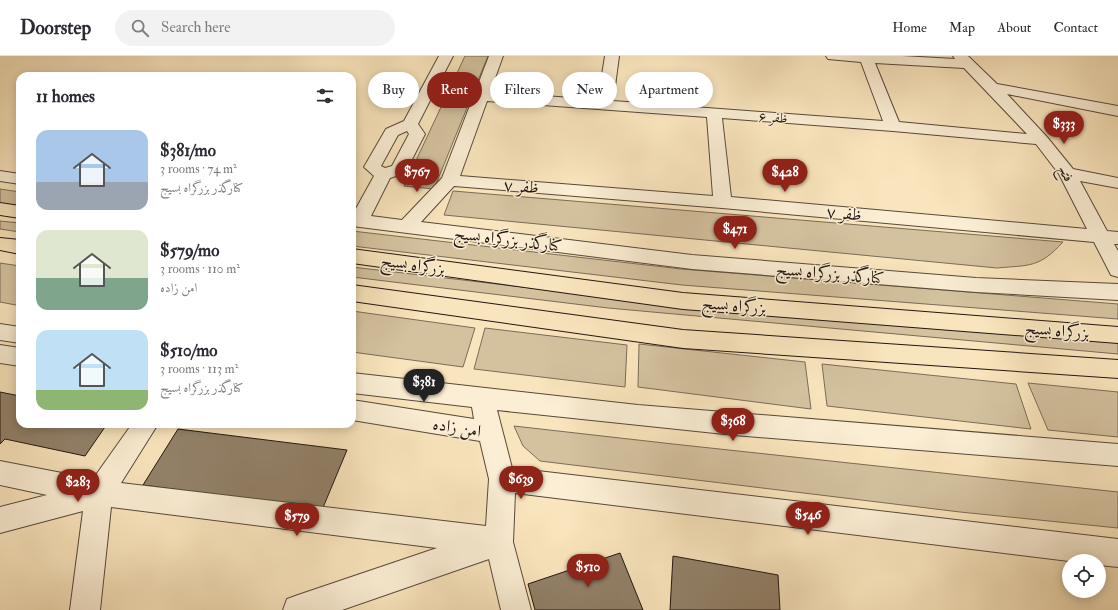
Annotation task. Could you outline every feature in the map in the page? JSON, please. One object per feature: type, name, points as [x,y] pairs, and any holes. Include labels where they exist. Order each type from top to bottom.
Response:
[{"type":"highway","points":[[0,209],[16,211]]},
{"type":"highway","points":[[0,244],[16,246]]},
{"type":"highway","name":"بزرگراه بسیج","points":[[356,257],[684,301],[1118,335]]},
{"type":"highway","name":"بزرگراه بسیج","points":[[356,294],[683,339],[1118,369]]},
{"type":"street","points":[[383,175],[372,167],[392,132],[410,124],[446,56]]},
{"type":"street","points":[[482,93],[496,56]]},
{"type":"street","points":[[609,72],[612,56]]},
{"type":"street","points":[[833,56],[963,60]]},
{"type":"street","points":[[866,58],[893,126]]},
{"type":"street","name":"فتح","points":[[963,60],[992,87],[1041,140],[1067,173],[1118,270]]},
{"type":"street","points":[[992,87],[1118,111]]},
{"type":"street","name":"ظفر ۶","points":[[482,96],[562,102]]},
{"type":"street","name":"ظفر ۶","points":[[617,106],[893,126],[1041,140]]},
{"type":"street","points":[[406,227],[450,180],[477,108]]},
{"type":"street","points":[[714,113],[722,202]]},
{"type":"street","points":[[356,219],[383,175],[399,169],[417,134],[410,124]]},
{"type":"street","points":[[1067,173],[1118,184]]},
{"type":"street","points":[[0,176],[16,178]]},
{"type":"street","name":"ظفر ۷","points":[[450,180],[722,202],[1118,238]]},
{"type":"street","name":"کنارگذر بزرگراه بسیج","points":[[356,221],[692,262],[976,285],[1118,292]]},
{"type":"street","points":[[0,332],[16,334]]},
{"type":"street","points":[[0,354],[16,357]]},
{"type":"street","points":[[356,384],[482,400],[849,434],[1118,454]]},
{"type":"street","points":[[482,400],[502,479],[499,542],[516,610]]},
{"type":"street","name":"امن زاده","points":[[356,411],[490,432]]},
{"type":"street","points":[[85,610],[99,493],[143,428]]},
{"type":"street","points":[[0,473],[99,493],[499,542]]},
{"type":"street","points":[[502,479],[1118,553]]},
{"type":"street","points":[[0,520],[99,493]]},
{"type":"street","points":[[298,610],[499,542]]},
{"type":"shaded area","points":[[465,56],[488,56],[482,72],[457,72]]},
{"type":"shaded area","points":[[441,108],[467,108],[434,189],[404,186]]},
{"type":"shaded area","points":[[0,189],[16,191],[16,206],[0,204]]},
{"type":"shaded area","points":[[453,191],[1063,242],[1047,257],[1033,264],[997,268],[444,215]]},
{"type":"shaded area","points":[[0,221],[16,223],[16,231],[0,229]]},
{"type":"shaded area","points":[[356,231],[681,269],[1118,304],[1118,319],[682,285],[356,246]]},
{"type":"shaded area","points":[[0,263],[16,265],[16,305],[0,302]]},
{"type":"shaded area","points":[[356,267],[565,292],[1118,342],[1118,354],[608,308],[356,277]]},
{"type":"shaded area","points":[[356,312],[475,328],[463,367],[356,353]]},
{"type":"shaded area","points":[[485,328],[627,345],[625,387],[474,369]]},
{"type":"shaded area","points":[[639,344],[805,362],[811,409],[638,387]]},
{"type":"shaded area","points":[[822,364],[1016,384],[1031,429],[827,406]]},
{"type":"shaded area","points":[[1028,383],[1118,392],[1118,437],[1048,430]]},
{"type":"shaded area","points":[[514,426],[1118,492],[1118,528],[960,512],[540,461],[523,446]]},
{"type":"building","points":[[0,392],[16,395],[16,428],[104,428],[85,456],[5,439],[0,444]]},
{"type":"building","points":[[178,429],[347,450],[322,510],[143,485]]},
{"type":"building","points":[[620,553],[643,610],[535,610],[528,584]]},
{"type":"building","points":[[673,556],[778,575],[780,610],[670,610]]}]
